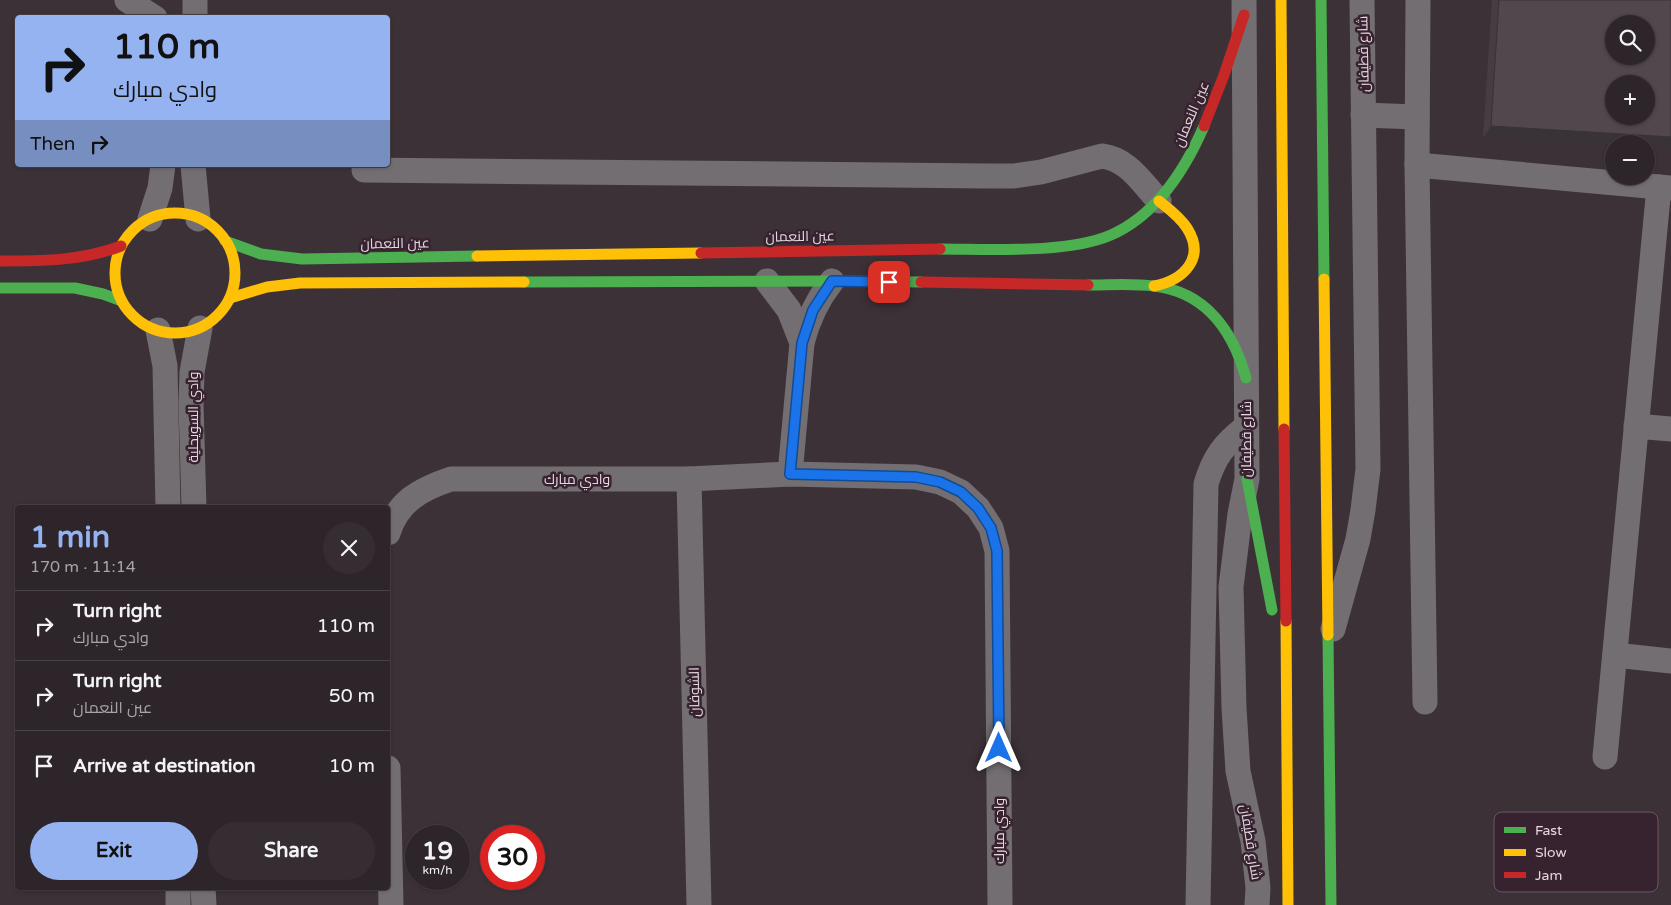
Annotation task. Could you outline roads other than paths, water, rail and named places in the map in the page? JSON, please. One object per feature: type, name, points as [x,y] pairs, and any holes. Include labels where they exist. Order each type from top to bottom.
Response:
[{"type":"street","points":[[126,0],[150,15]]},
{"type":"street","points":[[161,0],[161,15]]},
{"type":"street","points":[[1281,0],[1288,905]]},
{"type":"street","name":"شارع قطيفان","points":[[1320,0],[1331,905]]},
{"type":"street","name":"شارع قطيفان","points":[[1329,644],[1358,539],[1368,469],[1362,0]]},
{"type":"street","points":[[1418,0],[1417,165],[1425,702]]},
{"type":"street","name":"شارع قطيفان","points":[[1244,7],[1247,479],[1240,514],[1232,587],[1233,689],[1238,771],[1253,841],[1258,905]]},
{"type":"street","name":"عين النعمان","points":[[225,241],[261,254],[302,259],[1038,248],[1088,242],[1113,234],[1137,220],[1159,201],[1190,156],[1210,114],[1244,7]]},
{"type":"street","points":[[1363,115],[1417,117]]},
{"type":"street","points":[[230,298],[267,287],[300,284],[832,281],[1154,286],[1167,285],[1179,278],[1188,269],[1193,257],[1193,244],[1189,231],[1181,221],[1121,161],[1112,157],[1102,156],[1041,172],[997,176],[364,170]]},
{"type":"street","points":[[1417,165],[1664,188],[1636,426],[1605,757]]},
{"type":"street","points":[[150,219],[160,188],[163,167]]},
{"type":"street","points":[[193,167],[198,218]]},
{"type":"street","points":[[174,214],[186,214],[198,218],[214,228],[225,241],[233,259],[235,279],[230,298],[212,320],[200,328],[187,332],[172,333],[143,324],[131,314],[122,301],[115,279],[117,257],[121,246],[133,230],[150,219],[174,214]]},
{"type":"street","points":[[0,261],[86,258],[107,253],[121,246]]},
{"type":"street","points":[[767,281],[789,310],[802,343]]},
{"type":"street","points":[[790,474],[802,343],[813,310],[832,281]]},
{"type":"street","points":[[1154,286],[1173,290],[1191,298],[1208,309],[1222,323],[1234,340],[1242,358],[1246,378]]},
{"type":"street","points":[[0,288],[75,288],[103,294],[122,301]]},
{"type":"street","name":"وادي السويحلية","points":[[194,505],[192,372],[200,328]]},
{"type":"street","name":"وادي السويحلية","points":[[158,330],[165,366],[168,505]]},
{"type":"street","points":[[1636,426],[1671,429]]},
{"type":"street","points":[[1198,905],[1206,484],[1211,467],[1220,452],[1232,438],[1246,427]]},
{"type":"street","name":"وادي مبارك","points":[[390,526],[406,502],[426,487],[451,479],[689,479],[790,474],[916,477],[940,482],[961,492],[978,508],[991,528],[997,551],[1000,905]]},
{"type":"street","name":"الشوفان","points":[[689,479],[699,905]]},
{"type":"street","points":[[1247,479],[1285,673]]},
{"type":"street","points":[[1615,655],[1671,661]]},
{"type":"street","points":[[390,871],[391,905]]},
{"type":"street","points":[[178,890],[178,905]]},
{"type":"street","points":[[203,890],[204,905]]}]
